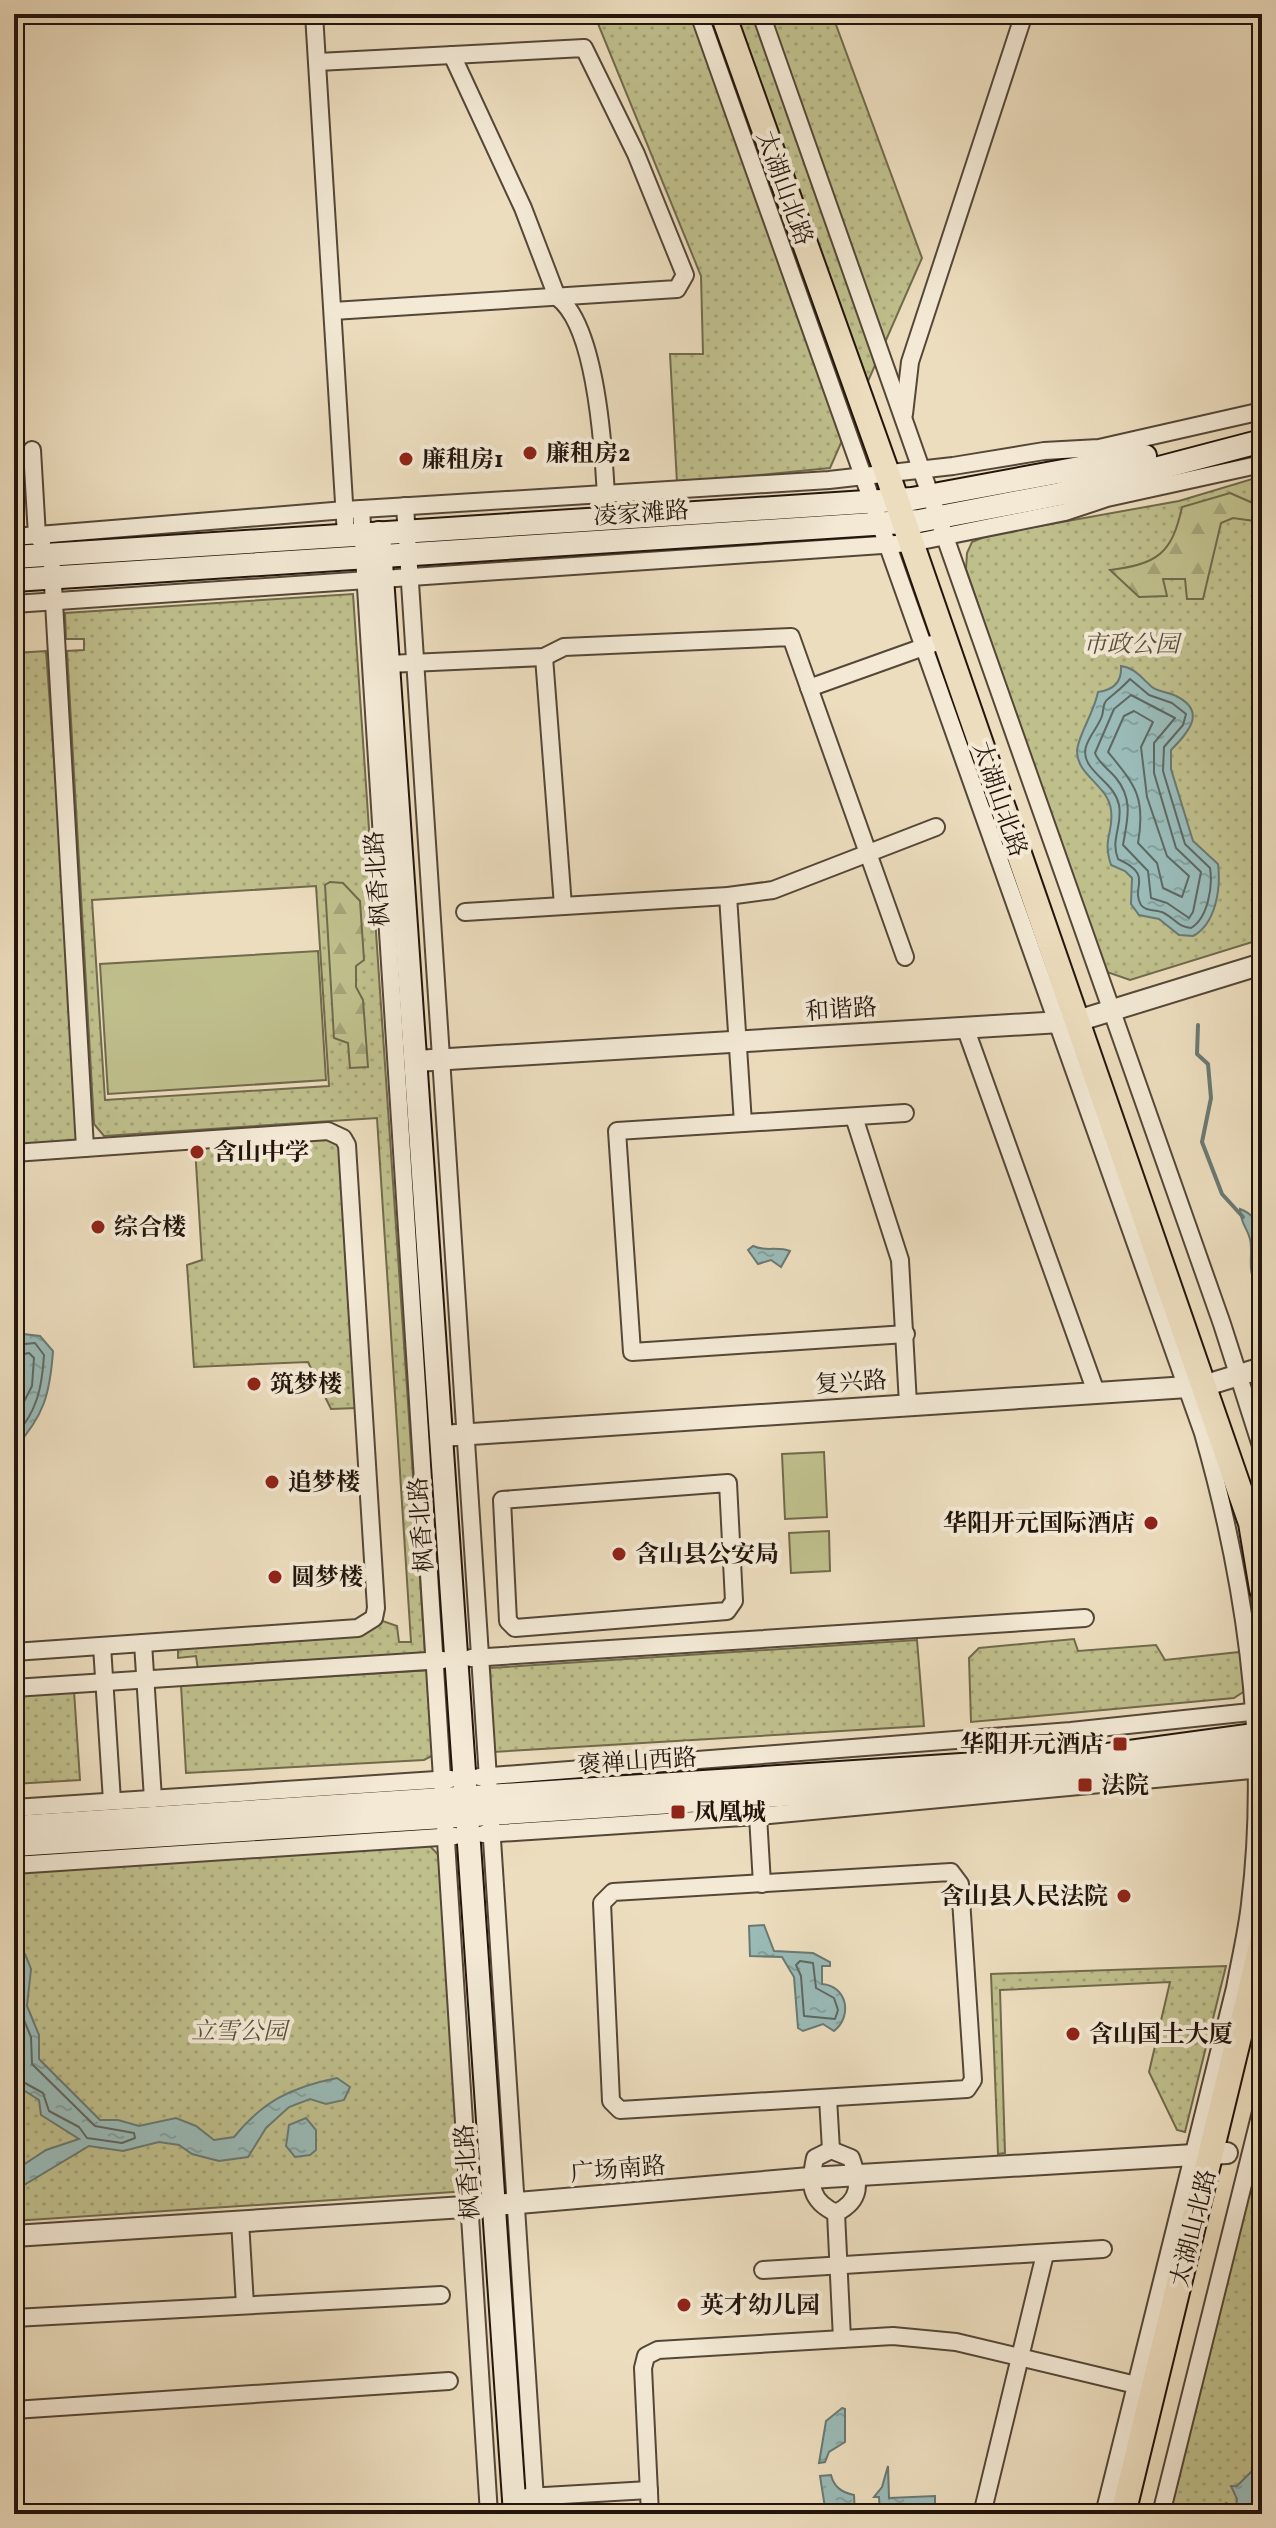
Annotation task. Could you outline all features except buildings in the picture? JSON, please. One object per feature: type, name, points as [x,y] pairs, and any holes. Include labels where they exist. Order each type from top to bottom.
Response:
[{"type":"main road","name":"太湖山北路","points":[[723,14],[903,471]]},
{"type":"main road","name":"太湖山北路","points":[[739,14],[920,519],[1084,1018],[1211,1383],[1262,1510]]},
{"type":"main road","name":"凌家滩路","points":[[14,580],[373,567],[881,534],[920,519],[1262,425]]},
{"type":"main road","name":"凌家滩路","points":[[14,557],[869,502],[920,519],[1060,494],[1262,441]]},
{"type":"main road","name":"太湖山北路","points":[[920,519],[933,644],[1084,1018]]},
{"type":"main road","name":"枫香北路","points":[[362,534],[373,567],[388,664],[441,1436],[445,1660],[478,1806],[505,2204],[521,2503]]},
{"type":"main road","name":"太湖山北路","points":[[1211,1383],[1251,1523],[1262,1589]]},
{"type":"main road","name":"褒禅山西路","points":[[14,1827],[478,1806],[1100,1756],[1258,1753]]},
{"type":"main road","name":"褒禅山西路","points":[[14,1845],[444,1808]]},
{"type":"main road","name":"太湖山北路","points":[[1123,2514],[1262,1942]]},
{"type":"main road","name":"太湖山北路","points":[[1138,2514],[1211,2153],[1262,2006]]},
{"type":"street","points":[[314,14],[333,311],[353,510],[362,534]]},
{"type":"street","points":[[699,14],[869,502],[933,644],[809,688]]},
{"type":"street","points":[[761,14],[904,419]]},
{"type":"street","points":[[1024,14],[910,362],[903,471],[920,519],[1262,464]]},
{"type":"street","points":[[318,62],[584,48],[636,154],[685,275],[677,289],[333,311]]},
{"type":"street","points":[[452,55],[523,208],[557,297],[568,305],[594,371],[607,519]]},
{"type":"street","points":[[14,537],[405,506],[860,476],[1044,451],[1099,448],[1262,411]]},
{"type":"street","points":[[32,450],[37,536],[51,554],[85,1148]]},
{"type":"street","points":[[405,506],[480,1657],[478,1806]]},
{"type":"street","points":[[14,604],[373,567],[445,1660],[444,1808],[489,2514]]},
{"type":"street","points":[[388,664],[544,657],[564,647],[791,637],[905,957]]},
{"type":"street","points":[[544,657],[563,906]]},
{"type":"street","points":[[465,912],[728,896],[773,890],[936,827]]},
{"type":"street","points":[[728,896],[743,1123]]},
{"type":"street","name":"和谐路","points":[[416,1061],[1084,1018],[1262,964]]},
{"type":"street","points":[[1084,1018],[1211,1383],[1223,1503],[1257,1711],[1258,1753],[1250,1904],[1211,2153],[1136,2385],[1104,2514]]},
{"type":"street","points":[[965,1027],[1096,1392]]},
{"type":"street","points":[[905,1113],[617,1131],[632,1352],[906,1334]]},
{"type":"street","points":[[854,1117],[900,1260],[908,1404]]},
{"type":"street","points":[[1262,1123],[1262,1165]]},
{"type":"street","points":[[14,1153],[328,1131],[337,1133],[347,1145],[376,1608],[374,1618],[358,1628],[14,1652]]},
{"type":"street","name":"复兴路","points":[[441,1436],[1211,1383],[1262,1368]]},
{"type":"street","points":[[1211,1383],[1262,1449]]},
{"type":"street","points":[[728,1483],[732,1607],[727,1611],[628,1619],[515,1628],[508,1621],[502,1500],[728,1483]]},
{"type":"street","points":[[14,1688],[1085,1618]]},
{"type":"street","points":[[628,1619],[630,1648]]},
{"type":"street","points":[[143,1643],[153,1799]]},
{"type":"street","points":[[102,1646],[112,1801]]},
{"type":"street","points":[[14,1865],[444,1808],[1257,1711]]},
{"type":"street","points":[[478,1806],[758,1816],[1258,1753]]},
{"type":"street","points":[[14,1808],[153,1799],[444,1808]]},
{"type":"street","points":[[758,1816],[762,1884]]},
{"type":"street","points":[[951,1872],[960,1884],[972,2085],[967,2089],[620,2110],[611,2101],[602,1903],[605,1896],[613,1892],[762,1884],[951,1872]]},
{"type":"street","points":[[828,2098],[831,2150]]},
{"type":"street","points":[[1161,2514],[1262,2108]]},
{"type":"street","points":[[831,2150],[851,2158],[857,2175],[858,2194],[852,2205],[836,2213],[821,2206],[812,2194],[810,2178],[815,2158],[831,2150]]},
{"type":"street","name":"广场南路","points":[[14,2236],[469,2207],[810,2178],[1211,2153]]},
{"type":"street","points":[[836,2213],[842,2339]]},
{"type":"street","points":[[240,2221],[245,2305]]},
{"type":"street","points":[[763,2270],[1103,2249]]},
{"type":"street","points":[[982,2514],[1045,2254]]},
{"type":"street","points":[[14,2318],[441,2295]]},
{"type":"street","points":[[650,2514],[643,2368],[646,2356],[658,2350],[893,2336],[956,2342],[1136,2385]]},
{"type":"street","points":[[14,2410],[449,2381]]},
{"type":"street","points":[[521,2503],[649,2490]]},
{"type":"street","points":[[521,2503],[536,2514]]},
{"type":"green space","points":[[594,14],[832,14],[922,258],[830,468],[677,483],[670,354],[703,354],[701,276]]},
{"type":"green space","name":"市政公园","points":[[1262,476],[1262,939],[1130,980],[1104,971],[966,569],[967,553],[972,542],[989,535],[1179,501]]},
{"type":"green space","points":[[1230,493],[1262,507],[1262,522],[1233,518],[1221,523],[1203,599],[1187,599],[1185,579],[1163,579],[1167,596],[1139,597],[1110,570],[1140,564],[1160,554],[1173,536],[1182,507]]},
{"type":"green space","points":[[353,594],[425,1653],[198,1670],[196,1656],[178,1658],[178,1648],[359,1636],[380,1620],[397,1626],[399,1642],[411,1642],[377,1118],[104,1136],[94,1124],[67,651],[84,650],[84,639],[66,639],[65,613]],"holes":[[[316,886],[329,1086],[105,1100],[92,900]]]},
{"type":"green space","points":[[46,651],[82,1136],[74,1142],[14,1146],[14,653]]},
{"type":"green space","points":[[330,882],[343,883],[360,901],[364,960],[356,966],[356,987],[363,1000],[368,1067],[350,1068],[348,1043],[334,1038],[325,885]]},
{"type":"green space","points":[[318,951],[326,1080],[108,1094],[100,964]]},
{"type":"green space","points":[[329,1137],[341,1145],[357,1408],[331,1409],[308,1362],[194,1367],[187,1265],[202,1260],[195,1147]]},
{"type":"green space","points":[[824,1452],[827,1517],[785,1519],[782,1454]]},
{"type":"green space","points":[[829,1531],[830,1571],[791,1573],[789,1533]]},
{"type":"green space","points":[[1250,1588],[1260,1681],[1234,1698],[971,1722],[969,1658],[979,1648],[1074,1639],[1078,1651],[1156,1645],[1165,1660],[1248,1651],[1241,1589]]},
{"type":"green space","points":[[917,1640],[924,1726],[493,1752],[490,1668]]},
{"type":"green space","points":[[432,1670],[436,1754],[424,1760],[186,1773],[181,1685]]},
{"type":"green space","points":[[74,1691],[80,1780],[14,1784],[14,1695]]},
{"type":"green space","name":"立雪公园","points":[[429,1845],[444,1861],[468,2191],[14,2221],[14,1871]]},
{"type":"green space","points":[[1226,1966],[1185,2132],[1177,2130],[1149,2072],[1170,1982],[1000,1990],[1005,2153],[998,2154],[991,1974]]},
{"type":"green space","points":[[1262,2115],[1262,2514],[1164,2514]]},
{"type":"water","points":[[1121,666],[1134,671],[1154,689],[1185,702],[1193,715],[1189,729],[1171,750],[1171,769],[1193,841],[1218,864],[1219,873],[1212,914],[1193,936],[1179,935],[1159,919],[1139,915],[1131,904],[1132,878],[1111,865],[1109,856],[1109,801],[1078,760],[1078,745],[1098,692],[1116,684]]},
{"type":"water","points":[[1240,1209],[1257,1222],[1261,1231],[1262,1288],[1251,1272],[1250,1239]]},
{"type":"water","points":[[753,1246],[790,1251],[781,1267],[771,1260],[758,1264],[748,1250]]},
{"type":"water","points":[[23,1334],[40,1336],[53,1351],[44,1404],[14,1449],[14,1339]]},
{"type":"water","points":[[764,1925],[774,1951],[813,1953],[830,1962],[830,1966],[822,1966],[822,1984],[837,1990],[842,1996],[845,2010],[844,2018],[834,2031],[823,2024],[803,2031],[798,2028],[794,1977],[782,1957],[750,1956],[749,1926]]},
{"type":"water","points":[[14,1949],[25,1954],[31,1969],[27,2006],[39,2035],[39,2059],[100,2120],[118,2120],[139,2126],[176,2118],[196,2126],[214,2140],[234,2137],[267,2105],[292,2091],[337,2078],[350,2087],[344,2100],[326,2104],[310,2099],[289,2107],[266,2128],[248,2157],[219,2161],[192,2154],[179,2145],[159,2142],[123,2151],[89,2146],[14,2191],[14,2171],[46,2150],[79,2139],[41,2115],[39,2100],[14,2084]]},
{"type":"water","points":[[306,2118],[316,2130],[316,2150],[310,2155],[295,2157],[286,2146],[289,2125]]},
{"type":"water","points":[[842,2408],[845,2409],[845,2442],[829,2452],[825,2462],[819,2463],[826,2421]]},
{"type":"water","points":[[1262,2461],[1262,2514],[1226,2514],[1226,2503],[1236,2507],[1237,2499],[1231,2486],[1237,2486]]},
{"type":"water","points":[[888,2466],[889,2498],[935,2496],[935,2504],[919,2514],[880,2514],[879,2497],[874,2497],[882,2487]]},
{"type":"water","points":[[831,2475],[839,2488],[854,2495],[855,2514],[826,2514],[820,2476]]},
{"type":"waterway","points":[[1198,1025],[1197,1054],[1208,1064],[1211,1098],[1202,1142],[1222,1194],[1243,1217]]},
{"type":"waterway","points":[[1262,2357],[1257,2370],[1262,2405]]},
{"type":"place","name":"廉租房2","points":[[530,453]]},
{"type":"place","name":"廉租房1","points":[[406,459]]},
{"type":"place","name":"含山中学","points":[[197,1152]]},
{"type":"place","name":"综合楼","points":[[98,1227]]},
{"type":"place","name":"筑梦楼","points":[[254,1384]]},
{"type":"place","name":"追梦楼","points":[[272,1482]]},
{"type":"place","name":"华阳开元国际酒店","points":[[1151,1523]]},
{"type":"place","name":"含山县公安局","points":[[619,1554]]},
{"type":"place","name":"圆梦楼","points":[[275,1577]]},
{"type":"place","name":"华阳开元酒店","points":[[1120,1744]]},
{"type":"place","name":"法院","points":[[1085,1785]]},
{"type":"place","name":"凤凰城","points":[[678,1812]]},
{"type":"place","name":"含山县人民法院","points":[[1124,1896]]},
{"type":"place","name":"含山国土大厦","points":[[1073,2034]]},
{"type":"place","name":"英才幼儿园","points":[[684,2305]]}]
